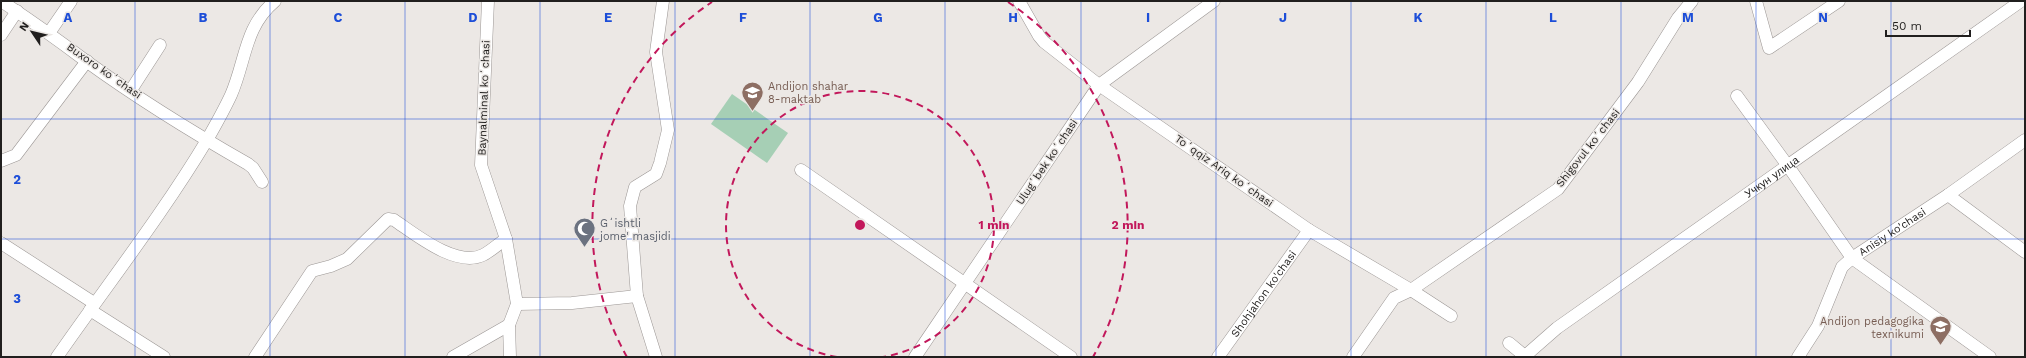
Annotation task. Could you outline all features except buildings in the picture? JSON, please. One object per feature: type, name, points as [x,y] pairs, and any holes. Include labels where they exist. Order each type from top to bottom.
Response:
[{"type":"street","points":[[49,33],[71,1]]},
{"type":"street","points":[[57,357],[158,214],[206,141],[231,95],[252,30],[264,11],[275,1]]},
{"type":"street","name":"Baynalminal koʻchasi","points":[[488,1],[481,164],[506,239],[517,304]]},
{"type":"street","points":[[656,357],[637,296],[630,206],[636,187],[656,174],[668,130],[656,52],[663,1]]},
{"type":"street","name":"Toʻqqiz Ariq koʻchasi","points":[[1019,1],[1044,42],[1099,85],[1309,230],[1411,290],[1451,316]]},
{"type":"street","name":"Ulugʻbek koʻchasi","points":[[915,357],[1099,85],[1214,1]]},
{"type":"street","name":"Shigovul koʻchasi","points":[[1353,357],[1394,298],[1411,290],[1558,189],[1638,82],[1678,18],[1692,1]]},
{"type":"street","points":[[1756,1],[1769,48],[1838,1]]},
{"type":"street","name":"Учкун улица","points":[[1525,357],[1557,328],[2021,1]]},
{"type":"street","name":"Buxoro koʻchasi","points":[[1,2],[49,33],[86,61],[206,141],[248,164],[262,182]]},
{"type":"street","points":[[1,35],[17,12]]},
{"type":"street","points":[[131,90],[160,45]]},
{"type":"street","points":[[1,161],[16,155],[86,61]]},
{"type":"street","points":[[1737,96],[1852,258],[1990,357]]},
{"type":"street","name":"Anisiy ko'chasi","points":[[1798,357],[1818,326],[1842,267],[1852,258],[1948,195],[2025,140]]},
{"type":"street","points":[[801,170],[1071,357]]},
{"type":"street","points":[[1948,195],[2025,252]]},
{"type":"street","points":[[255,357],[312,271],[347,259],[388,219],[394,220],[442,251],[466,258],[482,256],[506,239]]},
{"type":"street","name":"Shohjahon ko'chasi","points":[[1218,357],[1309,230]]},
{"type":"street","points":[[1,243],[164,357]]},
{"type":"street","points":[[510,357],[509,325],[517,304],[572,304],[637,296]]},
{"type":"street","points":[[453,357],[509,325]]},
{"type":"street","points":[[1509,343],[1525,357]]},
{"type":"green space","points":[[732,94],[788,133],[767,163],[711,124]]},
{"type":"place","name":"Andijon shahar 8-maktab","points":[[752,112]]},
{"type":"place","name":"Gʻishtli jome' masjidi","points":[[585,248]]},
{"type":"place","name":"Andijon pedagogika texnikumi","points":[[1940,346]]}]
